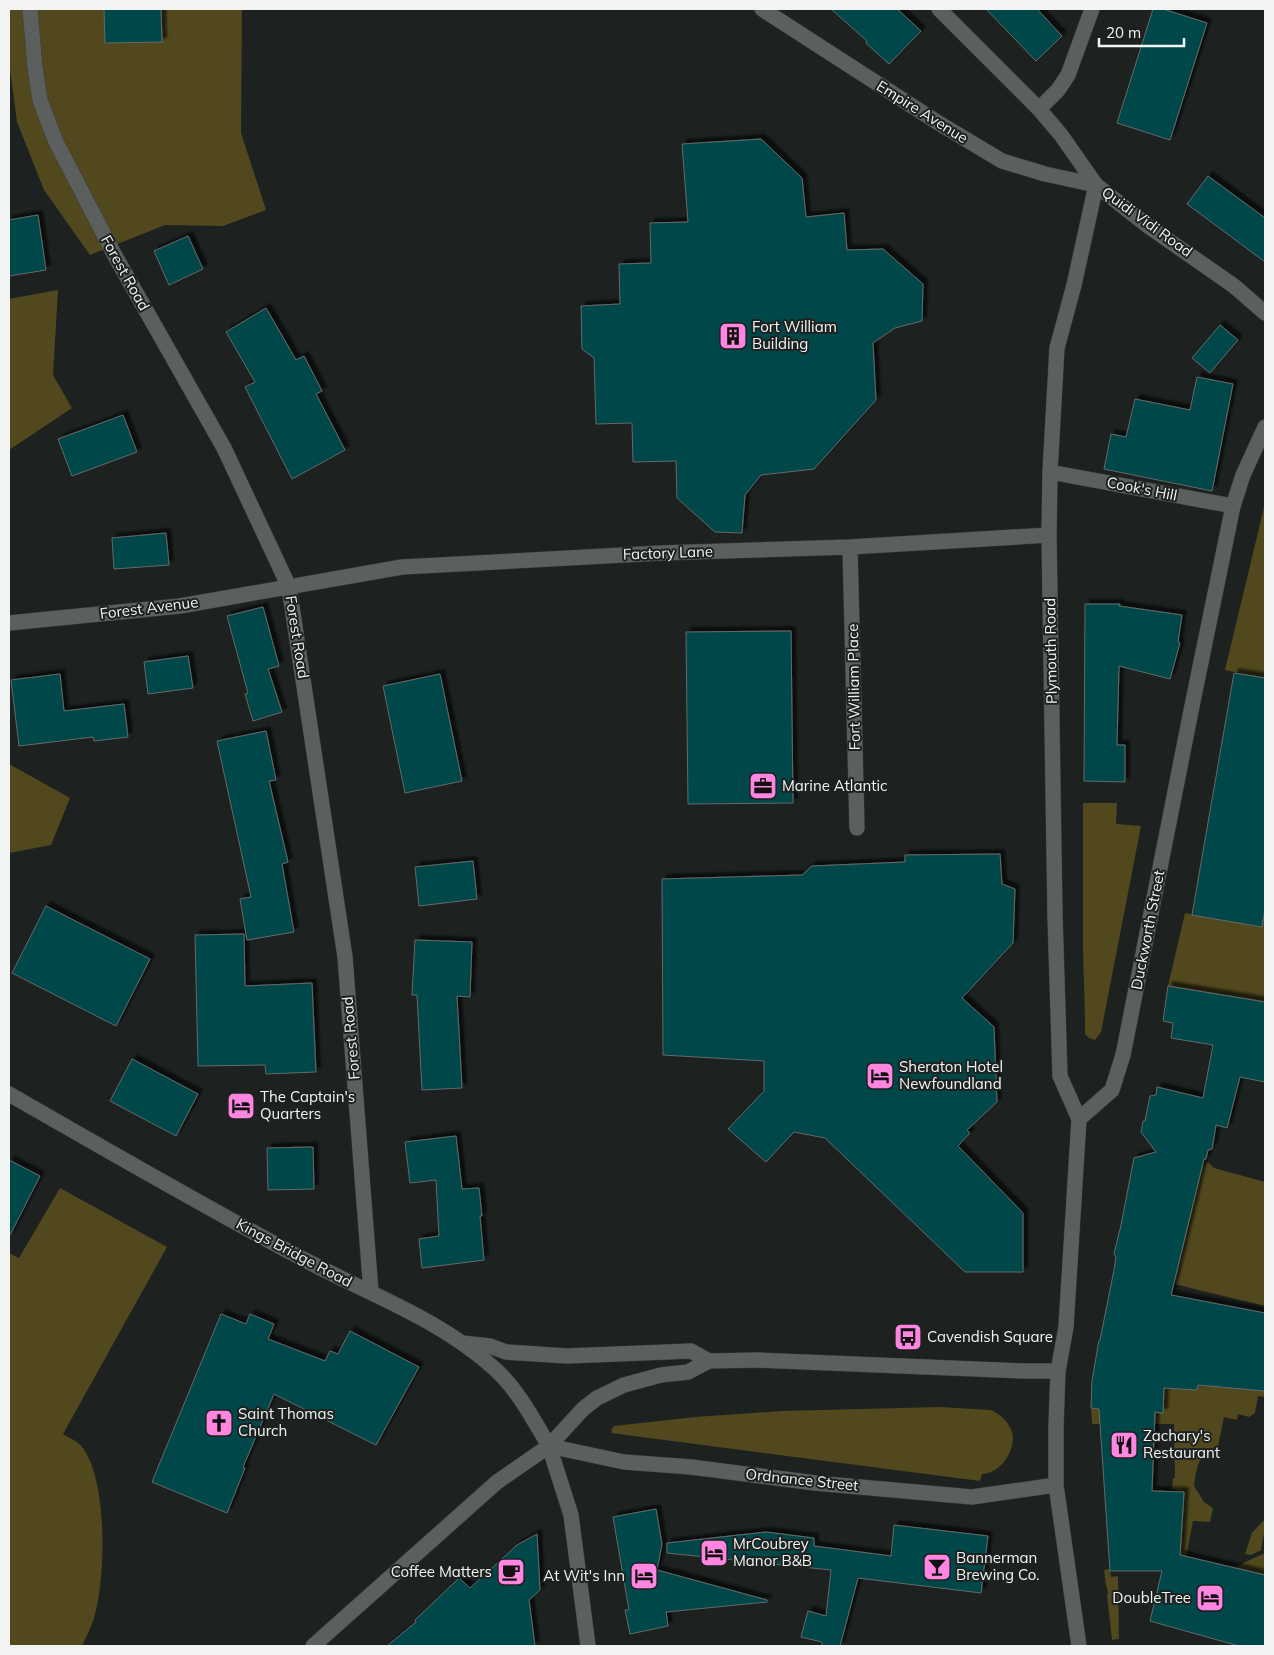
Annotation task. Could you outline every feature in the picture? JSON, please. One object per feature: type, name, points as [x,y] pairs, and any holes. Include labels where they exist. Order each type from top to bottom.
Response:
[{"type":"street","name":"Forest Road","points":[[30,9],[40,100],[55,140],[114,254],[224,448],[289,587],[345,957],[371,1292]]},
{"type":"street","name":"Empire Avenue","points":[[762,9],[936,122],[1002,161],[1045,174],[1096,185]]},
{"type":"street","name":"Quidi Vidi Road","points":[[939,9],[1039,109],[1061,135],[1096,185],[1148,226],[1234,286],[1265,313]]},
{"type":"street","points":[[1039,109],[1058,90],[1068,75],[1092,9]]},
{"type":"street","name":"Plymouth Road","points":[[1079,1118],[1060,1076],[1059,1058],[1049,535],[1050,472],[1057,348],[1074,285],[1096,185]]},
{"type":"street","name":"Duckworth Street","points":[[1079,1118],[1112,1090],[1123,1055],[1195,687],[1233,506],[1243,476],[1265,429]]},
{"type":"street","name":"Cook's Hill","points":[[1050,472],[1233,506]]},
{"type":"street","name":"Factory Lane","points":[[289,587],[402,567],[451,563],[661,553],[850,547],[1049,535]]},
{"type":"street","name":"Fort William Place","points":[[850,547],[857,828]]},
{"type":"street","name":"Forest Avenue","points":[[9,623],[180,606],[289,587]]},
{"type":"street","name":"Kings Bridge Road","points":[[9,1094],[243,1227],[430,1323],[462,1343],[495,1369],[516,1393],[549,1446],[571,1515],[588,1646]]},
{"type":"street","points":[[1079,1118],[1066,1327],[1058,1371],[1056,1427],[1056,1485],[1079,1646]]},
{"type":"street","points":[[462,1343],[490,1346],[506,1352],[537,1355],[567,1356],[691,1351],[708,1361]]},
{"type":"street","points":[[313,1646],[497,1482],[549,1446],[583,1409],[597,1398],[624,1385],[688,1372],[708,1361],[757,1360],[1024,1372],[1058,1371]]},
{"type":"street","name":"Ordnance Street","points":[[549,1446],[624,1462],[691,1467],[815,1483],[972,1497],[1056,1485]]},
{"type":"shaded area","points":[[9,9],[242,9],[241,133],[266,210],[223,226],[165,225],[90,255],[44,190],[17,122],[9,62]]},
{"type":"shaded area","points":[[58,290],[53,375],[72,408],[9,450],[9,299]]},
{"type":"shaded area","points":[[1265,503],[1265,678],[1225,670]]},
{"type":"shaded area","points":[[9,764],[70,798],[51,845],[9,853]]},
{"type":"shaded area","points":[[1083,803],[1117,803],[1116,824],[1141,826],[1101,1032],[1095,1040],[1085,1034]]},
{"type":"shaded area","points":[[1185,913],[1262,927],[1263,920],[1265,920],[1265,1002],[1168,986]]},
{"type":"shaded area","points":[[1208,1162],[1214,1168],[1265,1182],[1265,1306],[1174,1284],[1202,1166]]},
{"type":"shaded area","points":[[60,1188],[167,1247],[63,1434],[76,1441],[82,1447],[97,1482],[102,1530],[102,1556],[101,1580],[94,1618],[82,1646],[9,1646],[9,1253],[19,1258]]},
{"type":"shaded area","points":[[1164,1384],[1181,1389],[1197,1390],[1198,1385],[1265,1391],[1265,1397],[1258,1396],[1255,1413],[1249,1417],[1238,1414],[1237,1420],[1224,1417],[1218,1446],[1207,1452],[1200,1462],[1194,1486],[1204,1502],[1213,1508],[1210,1522],[1193,1521],[1186,1557],[1167,1552],[1182,1525],[1184,1492],[1172,1489],[1173,1478],[1175,1478],[1174,1424],[1092,1424],[1091,1408],[1162,1413]]},
{"type":"shaded area","points":[[940,1407],[991,1410],[998,1414],[1009,1425],[1012,1432],[1012,1446],[1006,1460],[995,1470],[982,1474],[980,1481],[611,1433],[614,1426],[695,1417],[782,1411]]},
{"type":"shaded area","points":[[1265,1519],[1261,1550],[1251,1555],[1245,1554],[1252,1533]]},
{"type":"shaded area","points":[[1265,1553],[1265,1575],[1236,1569],[1239,1565]]},
{"type":"shaded area","points":[[1110,1569],[1111,1577],[1118,1576],[1119,1639],[1112,1640],[1104,1570]]},
{"type":"building","points":[[104,9],[161,9],[162,42],[105,43]]},
{"type":"building","points":[[831,9],[897,9],[921,31],[889,64],[866,43],[867,41]]},
{"type":"building","points":[[986,9],[1037,9],[1062,36],[1036,61]]},
{"type":"building","points":[[1153,9],[1163,9],[1207,23],[1170,140],[1117,123]]},
{"type":"building","name":"Fort William Building","points":[[761,139],[802,178],[806,217],[844,213],[847,250],[883,249],[923,284],[922,321],[895,328],[873,343],[876,400],[814,469],[761,475],[745,495],[742,533],[715,532],[677,498],[676,461],[633,462],[632,423],[596,424],[594,358],[582,349],[581,306],[620,304],[619,264],[651,263],[650,223],[688,222],[682,144]]},
{"type":"building","points":[[1208,176],[1265,218],[1265,262],[1187,204]]},
{"type":"building","points":[[38,215],[46,270],[9,276],[9,220]]},
{"type":"building","points":[[188,236],[203,269],[169,285],[154,251]]},
{"type":"building","points":[[266,308],[296,360],[304,356],[322,391],[316,394],[345,450],[292,479],[245,387],[255,382],[226,332]]},
{"type":"building","points":[[1220,325],[1238,340],[1210,373],[1192,358]]},
{"type":"building","points":[[1197,377],[1233,384],[1212,491],[1104,469],[1111,434],[1126,437],[1135,399],[1190,410]]},
{"type":"building","points":[[123,415],[137,452],[72,476],[58,439]]},
{"type":"building","points":[[166,533],[169,565],[114,569],[112,538]]},
{"type":"building","points":[[1085,604],[1120,604],[1119,606],[1182,615],[1178,642],[1180,643],[1170,679],[1119,666],[1117,745],[1125,745],[1125,782],[1084,781]]},
{"type":"building","points":[[263,607],[279,666],[268,669],[282,712],[253,721],[245,694],[248,693],[227,616]]},
{"type":"building","points":[[791,631],[793,803],[688,804],[686,632]]},
{"type":"building","points":[[188,656],[193,688],[148,694],[144,662]]},
{"type":"building","points":[[1234,673],[1265,678],[1265,909],[1262,927],[1192,915]]},
{"type":"building","points":[[60,674],[64,711],[124,704],[128,737],[94,741],[93,737],[19,746],[11,680]]},
{"type":"building","points":[[440,674],[462,781],[405,793],[383,686]]},
{"type":"building","points":[[266,731],[276,780],[269,781],[288,862],[282,864],[294,932],[247,940],[240,899],[251,897],[217,741]]},
{"type":"building","name":"Sheraton Hotel Newfoundland","points":[[1000,854],[1002,884],[1015,889],[1013,943],[962,998],[994,1027],[997,1102],[967,1130],[970,1133],[958,1146],[1023,1213],[1023,1272],[965,1272],[825,1138],[794,1132],[766,1162],[728,1129],[764,1091],[764,1061],[663,1055],[662,879],[802,875],[812,866],[905,862],[905,855]]},
{"type":"building","points":[[473,861],[477,899],[419,906],[415,867]]},
{"type":"building","points":[[46,906],[150,959],[116,1026],[12,973]]},
{"type":"building","points":[[244,934],[245,986],[312,983],[316,1072],[266,1074],[265,1065],[198,1066],[195,935]]},
{"type":"building","points":[[415,940],[472,942],[470,997],[457,996],[462,1088],[422,1090],[417,995],[412,995]]},
{"type":"building","points":[[1168,986],[1265,1002],[1265,1082],[1240,1077],[1227,1128],[1216,1125],[1212,1149],[1208,1150],[1206,1159],[1204,1159],[1171,1295],[1265,1313],[1265,1391],[1198,1385],[1197,1390],[1164,1388],[1163,1413],[1155,1412],[1152,1491],[1184,1492],[1180,1555],[1265,1575],[1265,1646],[1239,1646],[1150,1621],[1162,1571],[1110,1571],[1099,1409],[1091,1408],[1092,1381],[1114,1270],[1116,1257],[1114,1254],[1134,1158],[1156,1152],[1141,1132],[1150,1096],[1156,1095],[1157,1087],[1203,1098],[1213,1045],[1171,1038],[1173,1023],[1163,1021]]},
{"type":"building","points":[[132,1059],[198,1094],[176,1136],[110,1101]]},
{"type":"building","points":[[456,1136],[462,1189],[479,1188],[484,1260],[422,1268],[419,1239],[439,1236],[436,1180],[410,1183],[405,1142]]},
{"type":"building","points":[[313,1147],[314,1189],[268,1190],[267,1148]]},
{"type":"building","points":[[9,1160],[40,1176],[9,1237]]},
{"type":"building","name":"Saint Thomas Church","points":[[221,1314],[246,1324],[250,1314],[274,1324],[268,1339],[325,1361],[330,1351],[338,1354],[350,1331],[419,1367],[376,1445],[274,1394],[243,1467],[245,1468],[227,1513],[152,1482]]},
{"type":"building","points":[[656,1509],[662,1544],[657,1570],[767,1600],[767,1602],[666,1612],[668,1626],[630,1634],[625,1610],[629,1610],[613,1517]]},
{"type":"building","points":[[894,1525],[988,1536],[981,1593],[858,1578],[840,1646],[822,1646],[822,1642],[801,1637],[808,1611],[826,1616],[831,1570],[667,1553],[667,1543],[766,1532],[814,1538],[814,1546],[891,1556]]},
{"type":"building","points":[[537,1534],[540,1590],[529,1600],[535,1646],[387,1646],[416,1622],[415,1620],[459,1578],[470,1588],[517,1545]]},
{"type":"place","name":"Fort William Building","points":[[733,336]]},
{"type":"place","name":"Marine Atlantic","points":[[763,786]]},
{"type":"place","name":"Sheraton Hotel Newfoundland","points":[[880,1076]]},
{"type":"place","name":"The Captain's Quarters","points":[[241,1106]]},
{"type":"place","name":"Cavendish Square","points":[[908,1337]]},
{"type":"place","name":"Saint Thomas Church","points":[[219,1423]]},
{"type":"place","name":"Zachary's Restaurant","points":[[1124,1445]]},
{"type":"place","name":"MrCoubrey Manor B&B","points":[[714,1553]]},
{"type":"place","name":"Bannerman Brewing Co.","points":[[937,1567]]},
{"type":"place","name":"Coffee Matters","points":[[511,1572]]},
{"type":"place","name":"At Wit's Inn","points":[[644,1576]]},
{"type":"place","name":"DoubleTree","points":[[1210,1598]]}]
